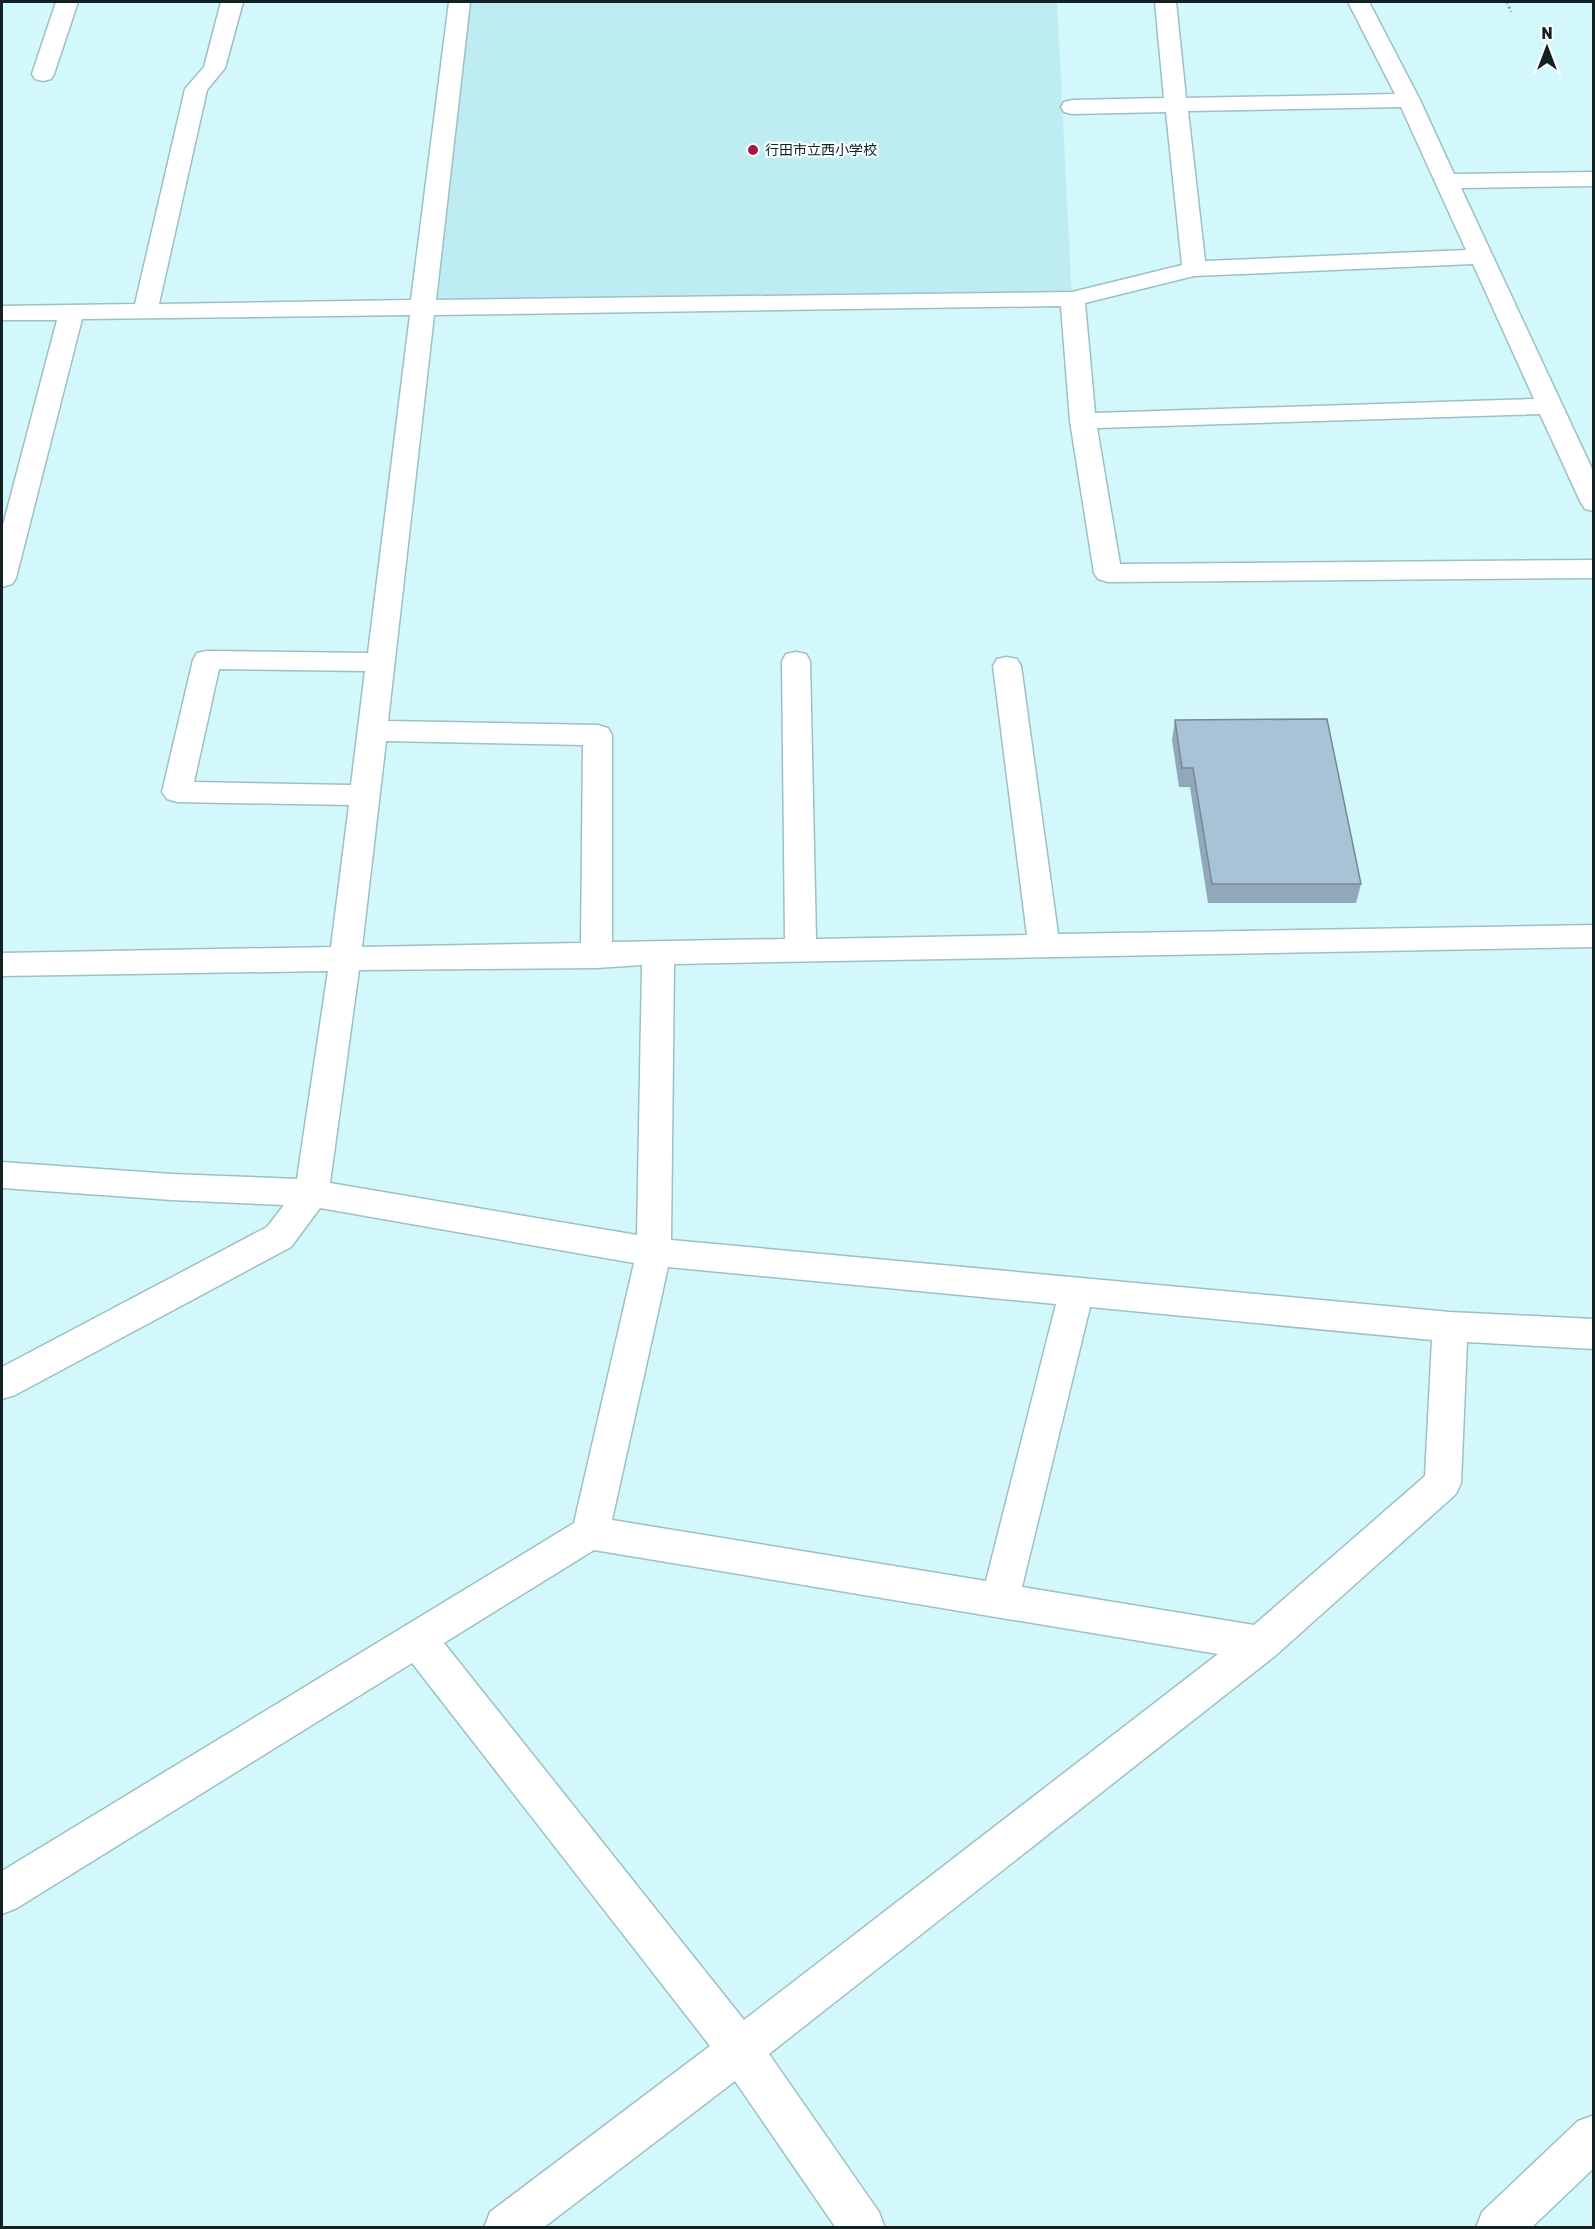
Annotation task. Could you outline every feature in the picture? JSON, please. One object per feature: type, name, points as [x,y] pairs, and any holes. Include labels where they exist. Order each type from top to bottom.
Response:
[{"type":"street","points":[[43,74],[67,2]]},
{"type":"street","points":[[145,312],[196,89],[214,68],[232,2]]},
{"type":"street","points":[[2,1384],[279,1237],[312,1193],[345,960],[459,2]]},
{"type":"street","points":[[1165,2],[1194,268]]},
{"type":"street","points":[[1359,2],[1447,181],[1593,503]]},
{"type":"street","points":[[1072,107],[1409,100]]},
{"type":"street","points":[[1447,181],[1593,179]]},
{"type":"street","points":[[2,314],[1072,299],[1194,268],[1480,256]]},
{"type":"street","points":[[1072,299],[1083,421],[1107,573],[1593,569]]},
{"type":"street","points":[[2,578],[71,313]]},
{"type":"street","points":[[1083,421],[1548,406]]},
{"type":"street","points":[[364,795],[177,792],[207,660],[380,662]]},
{"type":"street","points":[[796,661],[801,951]]},
{"type":"street","points":[[1007,666],[1044,947]]},
{"type":"street","points":[[372,731],[598,735],[596,956]]},
{"type":"street","points":[[2,965],[596,956],[1593,936]]},
{"type":"street","points":[[590,1533],[654,1252],[658,954]]},
{"type":"street","points":[[2,1175],[172,1187],[312,1193],[654,1252],[1450,1328],[1593,1334]]},
{"type":"street","points":[[1000,1601],[1077,1291]]},
{"type":"street","points":[[506,2228],[740,2050],[1261,1644],[1443,1483],[1450,1328]]},
{"type":"street","points":[[2,1894],[590,1533],[1261,1644]]},
{"type":"street","points":[[417,1639],[740,2050],[863,2228]]},
{"type":"street","points":[[1498,2228],[1593,2137]]},
{"type":"path","points":[[1506,2],[1511,12]]},
{"type":"shaded area","name":"行田市立西小学校","points":[[459,2],[1057,2],[1072,299],[422,308]]},
{"type":"building","points":[[1327,719],[1361,884],[1212,884],[1193,768],[1182,768],[1175,720]]},
{"type":"place","name":"行田市立西小学校","points":[[753,150]]}]
